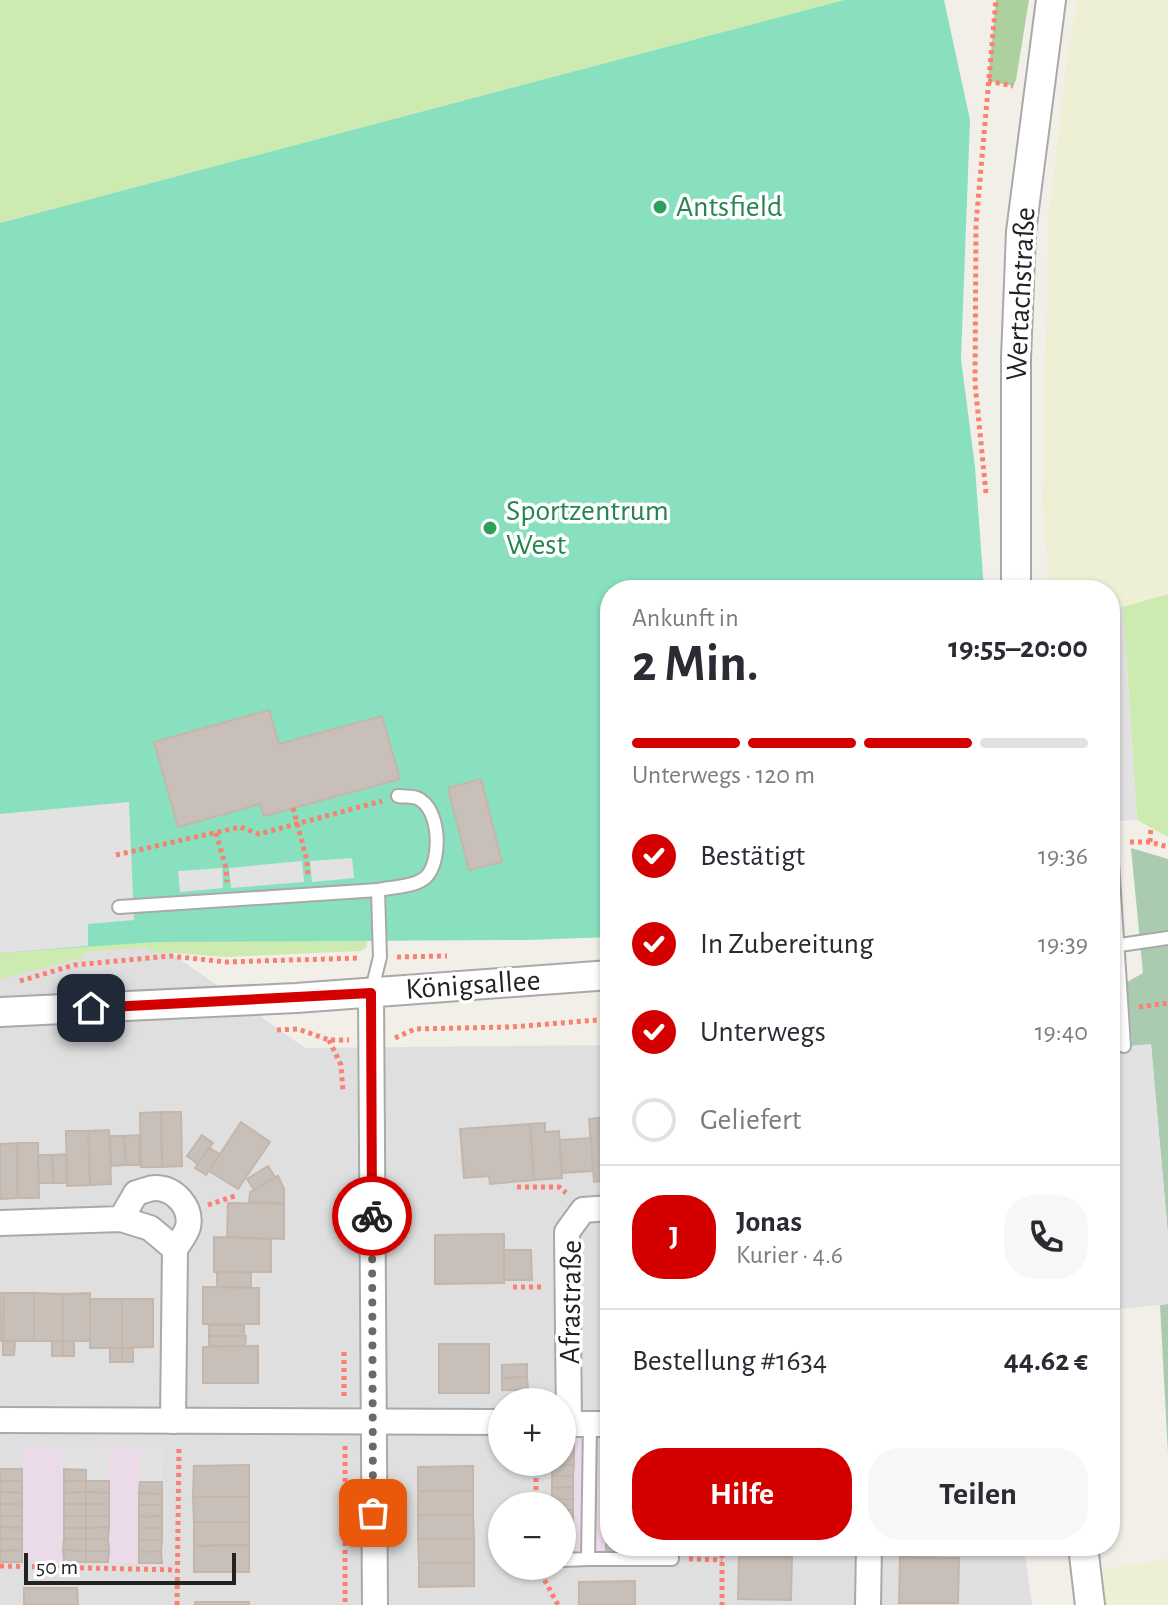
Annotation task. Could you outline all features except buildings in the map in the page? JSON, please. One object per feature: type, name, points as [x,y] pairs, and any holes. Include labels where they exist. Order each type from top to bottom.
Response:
[{"type":"street","name":"Wertachstraße","points":[[1016,580],[1016,358],[1021,232],[1051,0]]},
{"type":"street","name":"Königsallee","points":[[3,999],[371,993],[600,976]]},
{"type":"street","points":[[371,993],[375,1605]]},
{"type":"street","points":[[121,1219],[136,1193],[155,1188],[173,1193],[182,1201],[187,1213],[188,1228],[175,1249],[176,1421]]},
{"type":"street","name":"Afrastraße","points":[[583,1424],[567,1232],[583,1210],[600,1209]]},
{"type":"street","points":[[0,1223],[121,1219],[150,1228],[175,1249]]},
{"type":"street","points":[[0,1420],[488,1422]]},
{"type":"street","points":[[868,1605],[869,1556]]},
{"type":"street","points":[[1084,1556],[1090,1605]]},
{"type":"lane","points":[[119,907],[378,890],[425,878],[437,859],[437,835],[429,808],[418,798],[398,796]]},
{"type":"lane","points":[[371,993],[380,957],[378,890]]},
{"type":"lane","points":[[1120,945],[1168,938]]},
{"type":"lane","points":[[1120,1006],[1124,1046]]},
{"type":"lane","points":[[583,1424],[588,1559]]},
{"type":"lane","points":[[576,1559],[624,1556]]},
{"type":"path","points":[[987,505],[975,383],[976,224],[996,0]]},
{"type":"path","points":[[116,855],[240,827],[259,834],[398,796]]},
{"type":"path","points":[[293,808],[307,861],[309,894]]},
{"type":"path","points":[[1150,842],[1151,826]]},
{"type":"path","points":[[216,833],[226,868],[228,899]]},
{"type":"path","points":[[1120,842],[1150,842],[1168,847]]},
{"type":"path","points":[[3,999],[74,965],[170,956],[226,962],[458,956]]},
{"type":"path","points":[[268,1030],[298,1029],[329,1040],[372,1039],[400,1038],[415,1029],[511,1027],[600,1020]]},
{"type":"path","points":[[176,1421],[177,1605]]},
{"type":"path","points":[[697,1556],[722,1560]]},
{"type":"path","points":[[722,1556],[722,1605]]},
{"type":"path","points":[[0,1566],[177,1570]]},
{"type":"path","points":[[545,1580],[558,1605]]},
{"type":"shaded area","points":[[1120,607],[1123,607],[1137,820],[1120,821]]},
{"type":"shaded area","points":[[129,802],[134,920],[88,924],[88,946],[0,953],[0,814]]},
{"type":"shaded area","points":[[0,810],[156,942],[305,1048],[600,1045],[600,1556],[1025,1556],[1032,1605],[0,1605]]},
{"type":"shaded area","points":[[352,858],[354,878],[312,882],[310,861]]},
{"type":"shaded area","points":[[302,861],[304,882],[231,888],[229,868]]},
{"type":"shaded area","points":[[222,868],[223,888],[180,892],[178,871]]},
{"type":"shaded area","points":[[1151,1044],[1168,1235],[1168,1304],[1120,1309],[1120,1047]]},
{"type":"shaded area","points":[[600,1441],[600,1556],[657,1556],[576,1558],[576,1492],[562,1492],[562,1476],[576,1476],[576,1442]]},
{"type":"shaded area","points":[[23,1448],[141,1448],[139,1563],[22,1562]]},
{"type":"shaded area","points":[[61,1448],[108,1449],[109,1481],[86,1481],[86,1470],[61,1469]]},
{"type":"shaded area","points":[[141,1448],[163,1449],[162,1482],[140,1482]]},
{"type":"green space","points":[[0,0],[844,0],[0,223]]},
{"type":"green space","name":"Sportzentrum West","points":[[844,0],[944,0],[970,120],[961,359],[975,467],[983,580],[600,580],[600,937],[156,942],[0,953],[0,223]]},
{"type":"green space","points":[[996,0],[1029,0],[1013,86],[988,81]]},
{"type":"green space","points":[[1077,0],[1168,0],[1168,594],[1123,607],[1120,607],[1120,580],[1049,580],[1042,502],[1049,213]]},
{"type":"green space","points":[[1168,594],[1168,837],[1137,820],[1123,607]]},
{"type":"green space","points":[[1131,848],[1168,859],[1168,1235],[1151,1045],[1132,1046],[1127,982],[1143,973]]},
{"type":"green space","points":[[87,924],[368,938],[366,948],[361,951],[225,957],[148,951],[147,947],[84,952],[83,958],[0,979],[0,953],[88,946]]},
{"type":"green space","points":[[1168,1304],[1168,1454],[1160,1305]]},
{"type":"green space","points":[[1168,1559],[1168,1605],[1096,1605],[1101,1569]]},
{"type":"way so far","points":[[372,1216],[373,1513]]},
{"type":"place","name":"Antsfield","points":[[660,207]]},
{"type":"place","name":"Sportzentrum West","points":[[490,528]]},
{"type":"route","points":[[91,1008],[371,993],[372,1216]]}]
